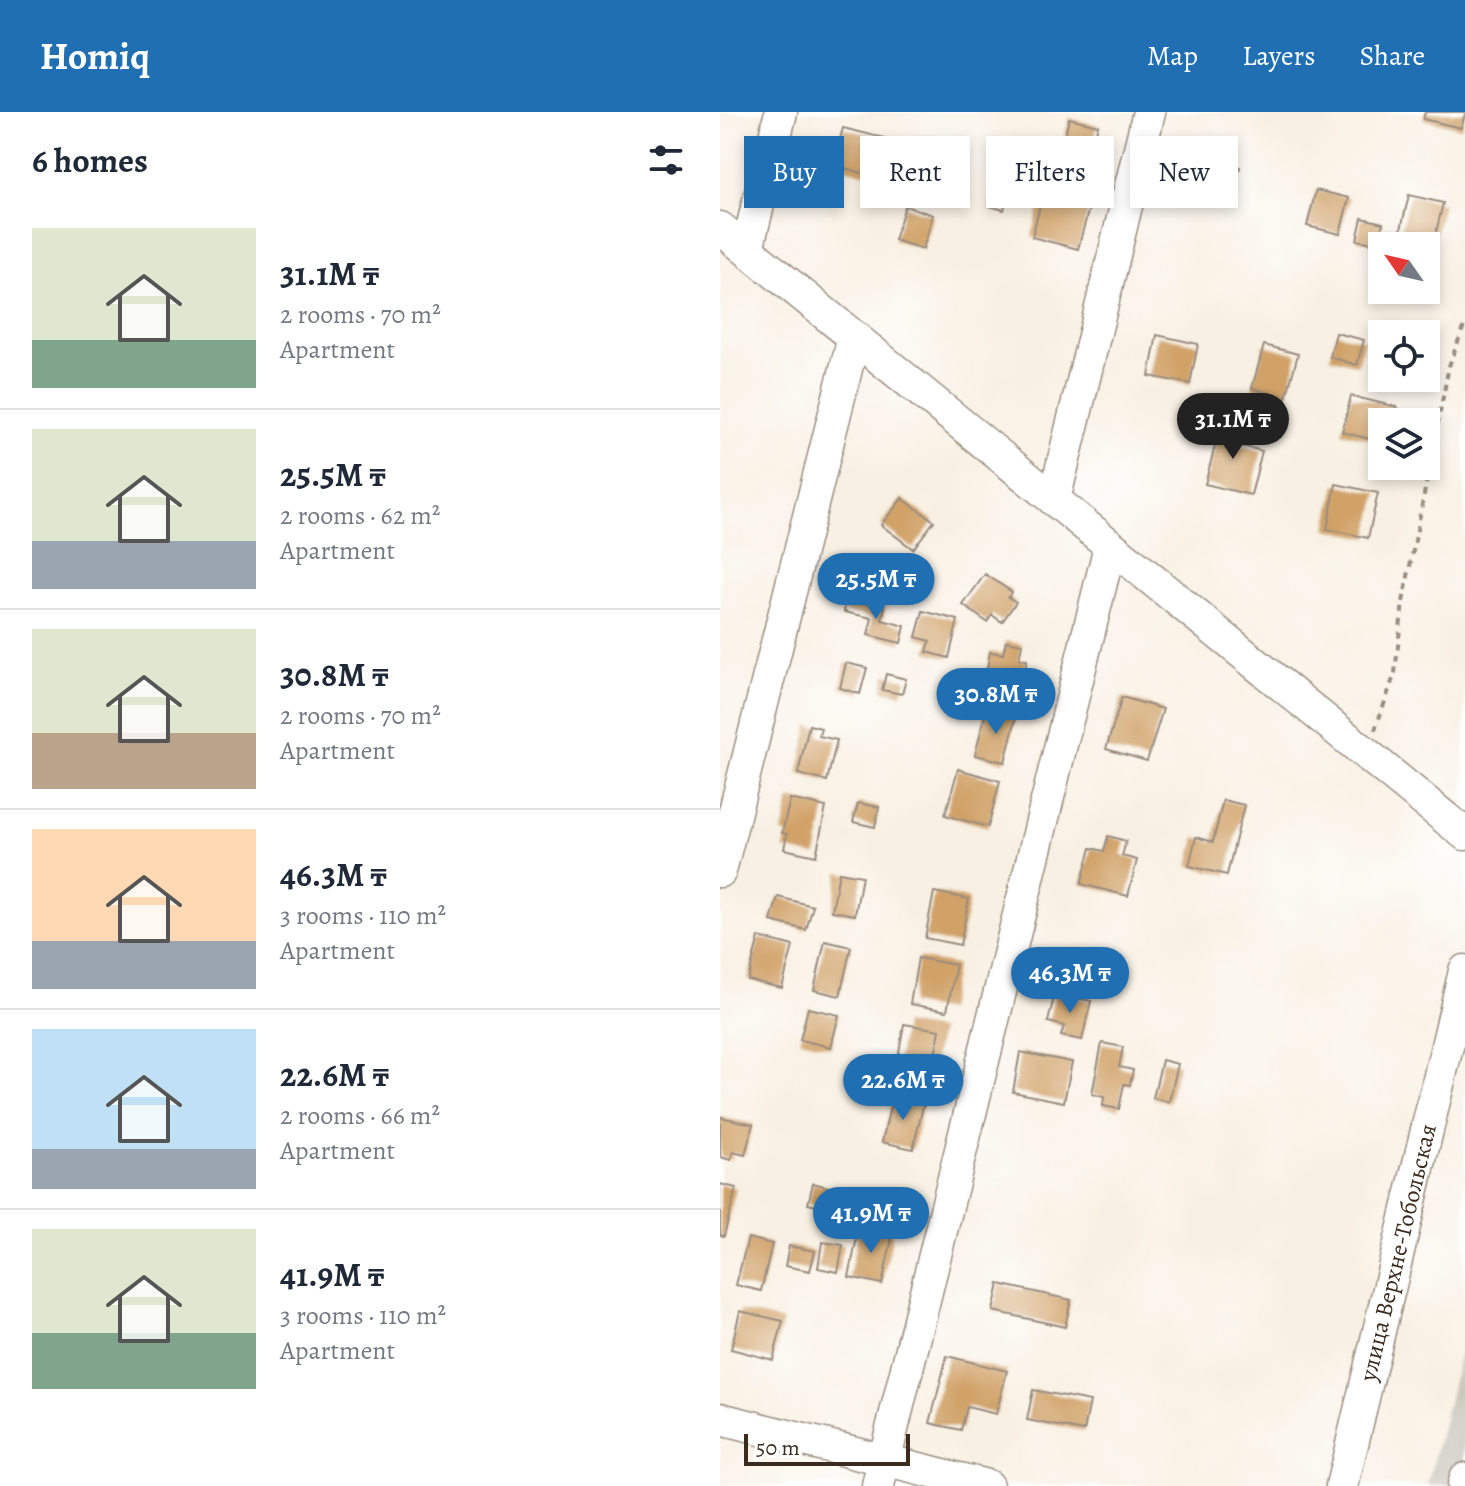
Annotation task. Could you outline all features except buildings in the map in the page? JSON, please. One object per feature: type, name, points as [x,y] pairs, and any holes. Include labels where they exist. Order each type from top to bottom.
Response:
[{"type":"street","points":[[747,249],[781,112]]},
{"type":"street","points":[[1054,500],[1149,112]]},
{"type":"street","points":[[720,228],[1465,834]]},
{"type":"street","points":[[720,871],[732,773],[854,337]]},
{"type":"street","points":[[882,1473],[1110,546]]},
{"type":"street","name":"улица Верхне-Тобольская","points":[[1342,1486],[1454,1070],[1465,971]]},
{"type":"street","points":[[720,1419],[882,1473],[987,1486]]},
{"type":"street","points":[[1463,1486],[1465,1479]]},
{"type":"path","points":[[1367,754],[1395,673],[1403,602],[1449,366],[1465,323]]},
{"type":"shaded area","points":[[1465,1331],[1465,1486],[1428,1486]]}]
